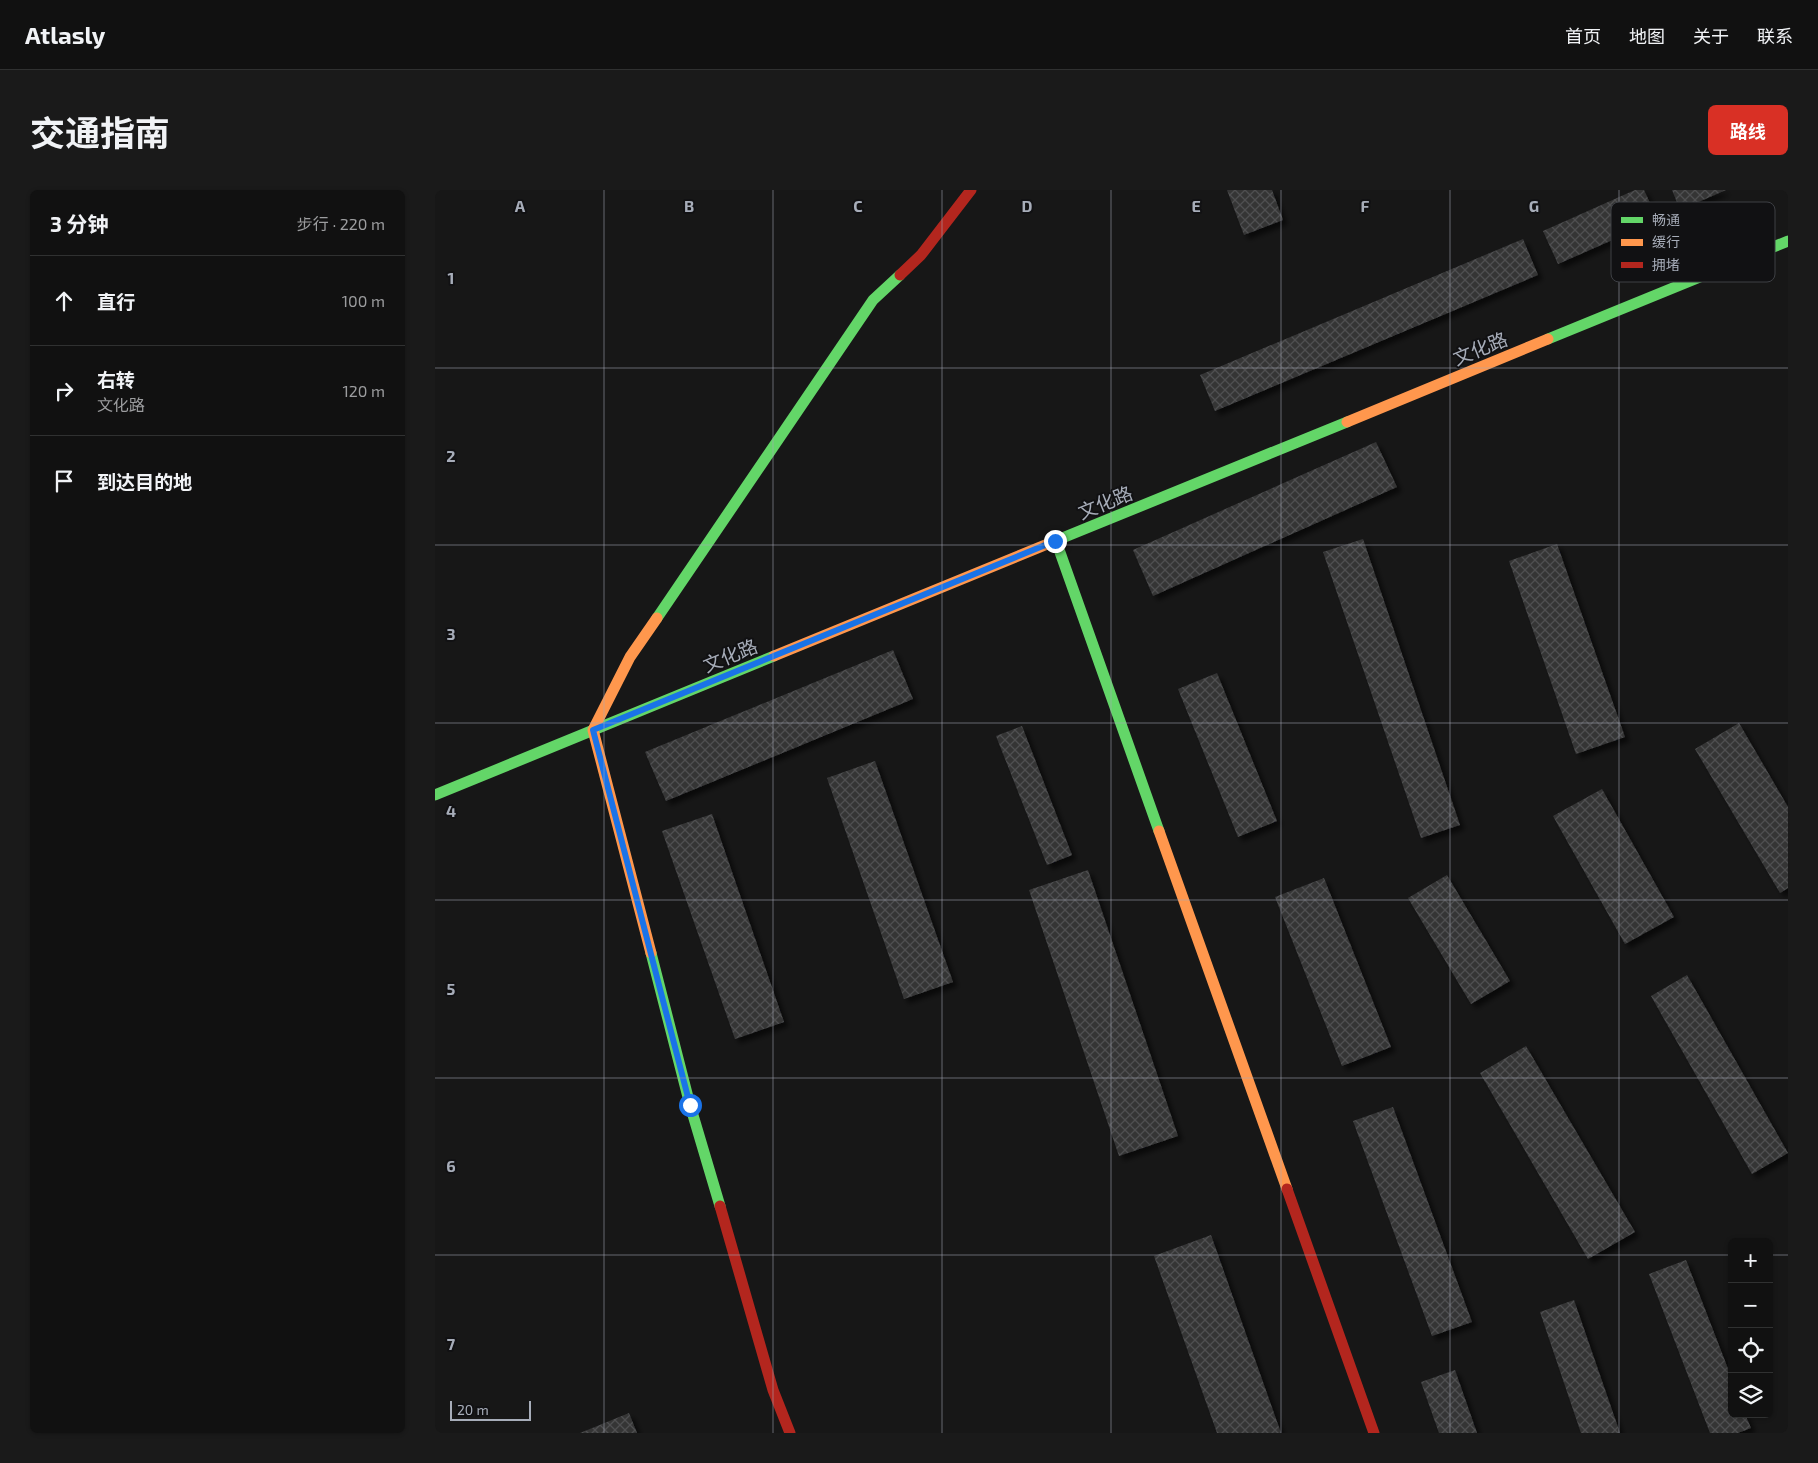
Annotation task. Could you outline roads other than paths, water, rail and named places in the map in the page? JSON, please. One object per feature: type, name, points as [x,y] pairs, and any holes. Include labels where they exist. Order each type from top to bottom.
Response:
[{"type":"street","points":[[790,1433],[773,1390],[690,1105],[593,730],[630,657],[873,300],[921,255],[971,190]]},
{"type":"street","name":"文化路","points":[[1775,246],[1788,241]]},
{"type":"street","name":"文化路","points":[[435,795],[1688,282]]},
{"type":"street","points":[[1055,541],[1374,1433]]}]
